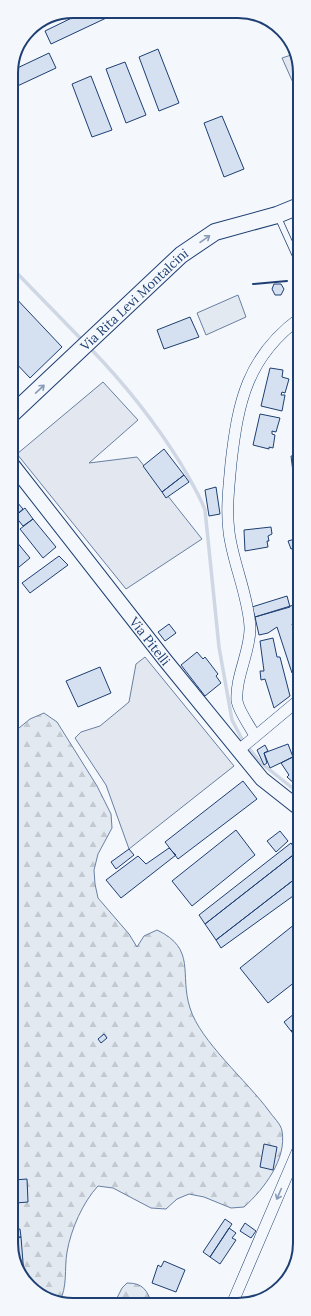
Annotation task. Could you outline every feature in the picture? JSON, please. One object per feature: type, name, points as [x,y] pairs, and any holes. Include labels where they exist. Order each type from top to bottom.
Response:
[{"type":"main road","name":"Via Rita Levi Montalcini","points":[[18,408],[181,255],[215,232],[277,215],[293,209]]},
{"type":"street","points":[[254,737],[237,701],[250,628],[247,601],[229,532],[229,484],[236,426],[243,392],[266,350],[293,323]]},
{"type":"street","name":"Via Pitelli","points":[[18,472],[164,660],[262,779],[293,803]]},
{"type":"street","points":[[239,750],[293,705]]},
{"type":"street","points":[[235,1298],[293,1161]]},
{"type":"lane","points":[[277,215],[293,250]]},
{"type":"green space","points":[[238,295],[246,317],[206,335],[197,313]]},
{"type":"green space","points":[[44,713],[57,722],[97,786],[111,814],[112,828],[98,854],[94,870],[98,898],[129,934],[137,947],[144,936],[157,930],[169,937],[177,945],[182,954],[187,996],[195,1021],[203,1034],[225,1061],[260,1099],[279,1123],[282,1131],[283,1142],[281,1152],[272,1173],[252,1200],[244,1207],[231,1208],[204,1197],[189,1194],[177,1199],[166,1209],[151,1208],[113,1188],[98,1186],[87,1200],[78,1216],[71,1234],[66,1259],[64,1290],[62,1297],[42,1289],[34,1282],[24,1267],[18,1250],[18,728],[30,719]]},
{"type":"green space","points":[[127,1283],[137,1284],[144,1288],[149,1298],[117,1298],[122,1288]]},
{"type":"shaded area","points":[[290,55],[293,66],[293,83],[282,58]]},
{"type":"shaded area","points":[[103,382],[138,420],[89,463],[137,457],[202,539],[126,589],[18,455],[18,453]]},
{"type":"shaded area","points":[[145,657],[234,766],[129,849],[106,785],[75,738],[81,732],[100,726],[129,702],[136,664]]},
{"type":"building","points":[[72,18],[106,18],[51,44],[45,31]]},
{"type":"building","points":[[158,49],[179,103],[159,111],[139,57]]},
{"type":"building","points":[[49,53],[56,68],[18,86],[18,68]]},
{"type":"building","points":[[125,62],[146,115],[126,123],[106,69]]},
{"type":"building","points":[[91,76],[112,130],[92,137],[72,84]]},
{"type":"building","points":[[222,116],[244,169],[224,177],[204,123]]},
{"type":"building","points":[[274,284],[281,284],[284,289],[281,295],[275,295],[272,289]]},
{"type":"building","points":[[18,300],[62,347],[30,378],[18,365]]},
{"type":"building","points":[[190,317],[199,337],[164,349],[157,330]]},
{"type":"building","points":[[270,368],[283,370],[282,377],[289,379],[285,393],[282,392],[281,395],[285,395],[282,411],[261,406]]},
{"type":"building","points":[[260,414],[280,418],[276,432],[272,431],[272,434],[275,435],[273,448],[269,447],[269,449],[253,445]]},
{"type":"building","points":[[164,449],[184,475],[162,492],[143,466]]},
{"type":"building","points":[[291,456],[293,456],[293,472]]},
{"type":"building","points":[[184,475],[189,482],[166,498],[162,492]]},
{"type":"building","points":[[216,487],[220,514],[209,516],[205,490]]},
{"type":"building","points":[[18,503],[23,509],[18,513]]},
{"type":"building","points":[[25,508],[33,519],[23,526],[18,520],[18,514]]},
{"type":"building","points":[[33,519],[56,547],[43,558],[20,529]]},
{"type":"building","points":[[271,527],[272,534],[268,536],[268,547],[245,551],[244,530]]},
{"type":"building","points":[[293,540],[293,548],[291,549],[288,541]]},
{"type":"building","points":[[18,543],[30,558],[18,568]]},
{"type":"building","points":[[59,556],[68,565],[30,593],[22,583]]},
{"type":"building","points":[[287,596],[290,607],[255,617],[252,607]]},
{"type":"building","points":[[293,605],[293,673],[277,627],[268,633],[259,635],[255,617]]},
{"type":"building","points":[[169,624],[176,633],[165,641],[158,632]]},
{"type":"building","points":[[273,638],[277,657],[280,657],[290,696],[274,708],[265,679],[261,680],[260,671],[264,671],[260,641]]},
{"type":"building","points":[[197,652],[203,659],[205,657],[218,674],[216,676],[221,683],[205,696],[181,665]]},
{"type":"building","points":[[100,667],[111,693],[78,707],[66,681]]},
{"type":"building","points":[[288,744],[293,757],[270,768],[264,753]]},
{"type":"building","points":[[265,745],[268,751],[264,753],[267,763],[264,765],[257,750]]},
{"type":"building","points":[[293,757],[293,782],[287,777],[289,775],[281,763]]},
{"type":"building","points":[[243,781],[257,799],[178,859],[165,842]]},
{"type":"building","points":[[236,830],[255,855],[192,906],[172,881]]},
{"type":"building","points":[[280,831],[288,841],[276,852],[267,841]]},
{"type":"building","points":[[291,843],[293,846],[293,855],[205,924],[199,915]]},
{"type":"building","points":[[169,848],[176,855],[121,898],[106,880],[138,856],[146,864]]},
{"type":"building","points":[[129,849],[134,855],[116,869],[111,862]]},
{"type":"building","points":[[293,855],[293,880],[216,940],[205,924]]},
{"type":"building","points":[[293,880],[293,896],[221,948],[216,940]]},
{"type":"building","points":[[293,926],[293,983],[268,1003],[240,968]]},
{"type":"building","points":[[293,1015],[293,1029],[291,1031],[284,1022]]},
{"type":"building","points":[[104,1034],[107,1038],[101,1043],[98,1039]]},
{"type":"building","points":[[264,1144],[277,1147],[273,1170],[260,1167]]},
{"type":"building","points":[[27,1179],[28,1202],[18,1203],[18,1180]]},
{"type":"building","points":[[225,1219],[232,1224],[210,1257],[203,1252]]},
{"type":"building","points":[[245,1223],[256,1231],[251,1238],[240,1231]]},
{"type":"building","points":[[229,1228],[236,1233],[232,1238],[236,1240],[220,1264],[210,1257]]},
{"type":"building","points":[[18,1229],[20,1229],[21,1237],[18,1237]]},
{"type":"building","points":[[18,1237],[21,1237],[23,1265],[18,1250]]},
{"type":"building","points":[[164,1261],[185,1270],[176,1292],[152,1283],[158,1265],[161,1267]]},
{"type":"waterway","points":[[18,274],[83,341]]},
{"type":"waterway","points":[[89,347],[127,389],[150,418],[171,448],[200,498],[205,510],[219,647],[232,720],[243,741],[261,763],[293,788]]},
{"type":"wall","points":[[253,284],[287,281]]}]
